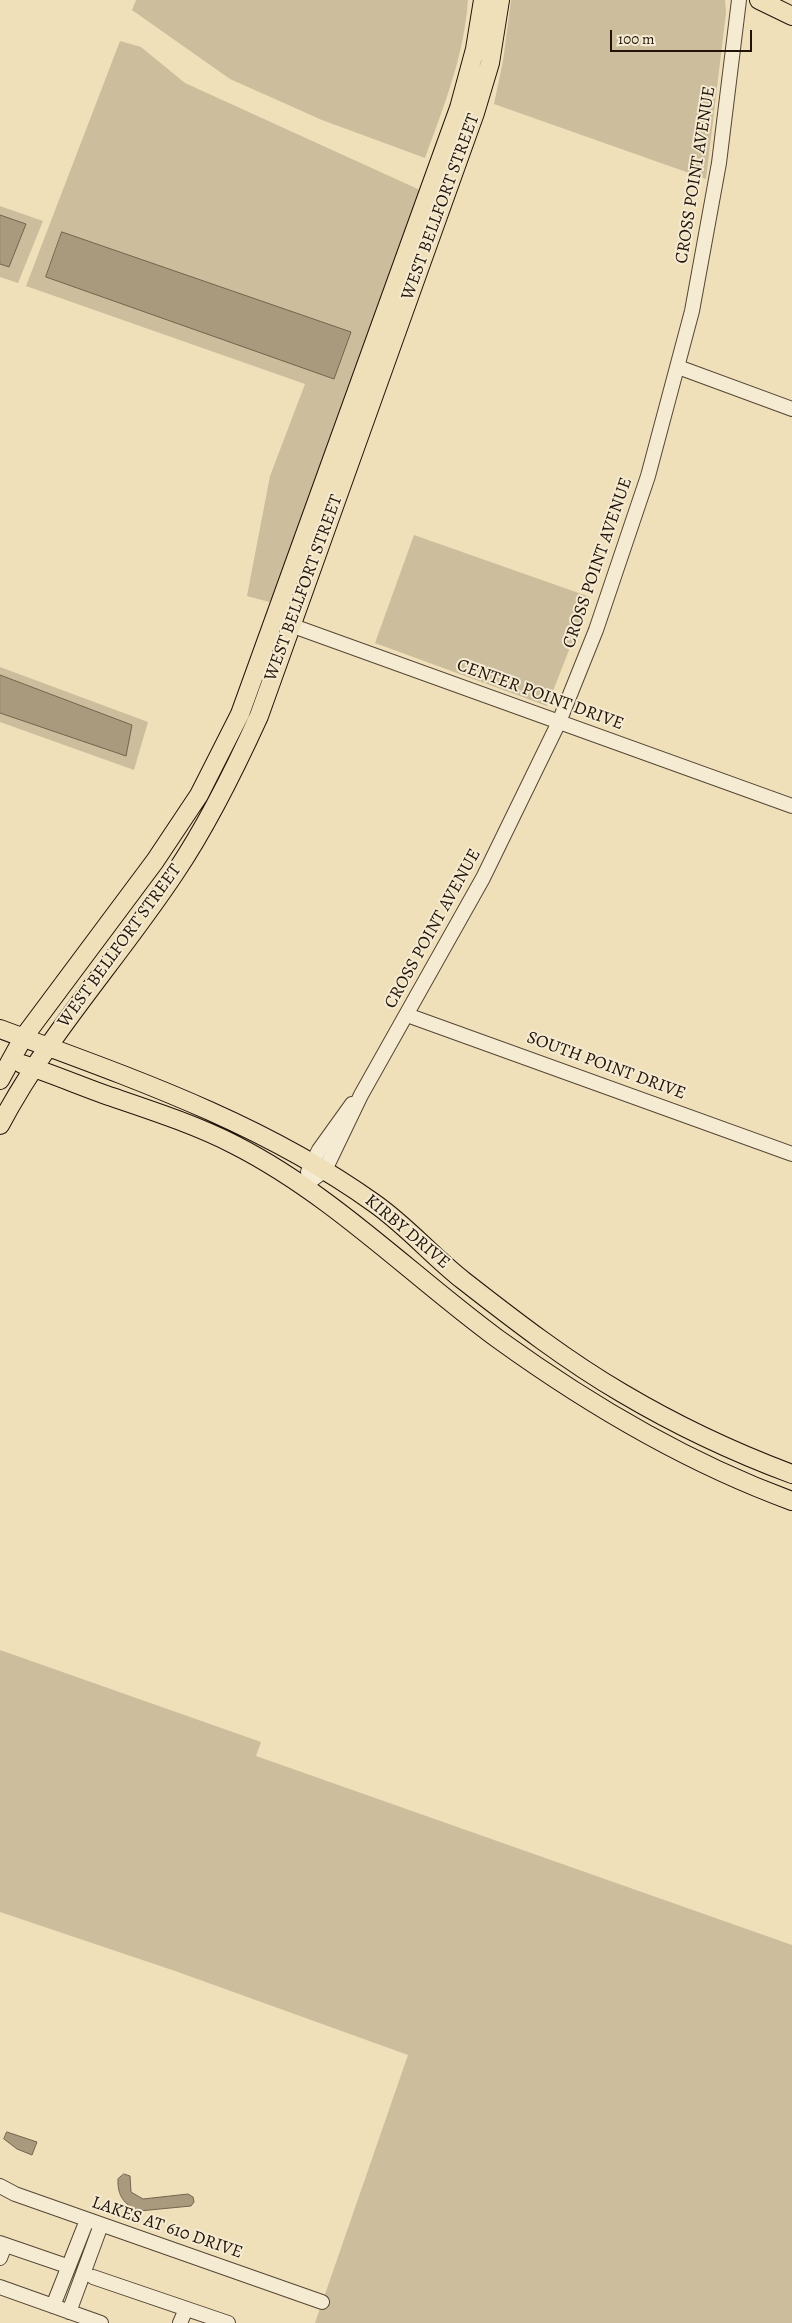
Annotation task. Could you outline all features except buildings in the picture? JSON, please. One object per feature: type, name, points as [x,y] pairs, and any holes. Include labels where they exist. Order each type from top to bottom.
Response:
[{"type":"main road","name":"WEST BELLFORT STREET","points":[[0,1125],[46,1047],[175,874],[215,808],[236,767],[258,716],[283,622],[458,108],[474,49],[483,0]]},
{"type":"main road","name":"WEST BELLFORT STREET","points":[[0,1080],[5,1059],[23,1038],[155,861],[199,795],[220,756],[283,622],[475,113],[490,63],[500,0]]},
{"type":"main road","points":[[758,0],[792,16]]},
{"type":"main road","points":[[155,861],[175,874]]},
{"type":"main road","points":[[71,1014],[65,1034],[66,1042],[71,1052],[82,1061]]},
{"type":"main road","name":"KIRBY DRIVE","points":[[0,1029],[197,1103],[261,1134],[318,1166],[376,1204],[462,1279],[518,1322],[621,1393],[732,1451],[792,1474]]},
{"type":"main road","name":"KIRBY DRIVE","points":[[5,1059],[170,1117],[236,1145],[303,1187],[365,1232],[498,1339],[575,1391],[685,1454],[792,1501]]},
{"type":"main road","points":[[447,1299],[462,1279]]},
{"type":"main road","points":[[575,1391],[588,1370]]},
{"type":"main road","points":[[685,1454],[696,1432]]},
{"type":"street","name":"CROSS POINT AVENUE","points":[[303,1187],[361,1095],[483,878],[559,722],[596,630],[632,529],[692,311],[719,163],[739,0]]},
{"type":"street","points":[[678,367],[792,409]]},
{"type":"street","name":"CENTER POINT DRIVE","points":[[283,622],[792,806]]},
{"type":"street","name":"SOUTH POINT DRIVE","points":[[407,1015],[792,1154]]},
{"type":"street","name":"LAKES AT 610 DRIVE","points":[[0,2186],[15,2194],[87,2220],[322,2302]]},
{"type":"street","points":[[53,2306],[65,2265],[87,2220]]},
{"type":"street","points":[[69,2312],[88,2275],[101,2225]]},
{"type":"street","points":[[2,2249],[65,2265],[88,2275],[228,2323]]},
{"type":"street","points":[[0,2287],[101,2323]]},
{"type":"street","points":[[180,2323],[186,2309]]},
{"type":"shaded area","points":[[136,0],[468,0],[458,61],[425,158],[322,120],[230,79],[132,10]]},
{"type":"shaded area","points":[[511,0],[725,0],[726,13],[706,179],[494,104],[503,61]]},
{"type":"shaded area","points":[[120,41],[141,47],[185,83],[420,190],[273,603],[247,596],[270,476],[305,384],[26,286]]},
{"type":"shaded area","points":[[0,206],[43,221],[18,283],[0,277]]},
{"type":"shaded area","points":[[0,215],[26,224],[9,267],[0,264]]},
{"type":"shaded area","points":[[62,232],[351,332],[334,379],[46,277]]},
{"type":"shaded area","points":[[414,535],[590,597],[547,706],[375,643]]},
{"type":"shaded area","points":[[0,667],[148,722],[134,770],[0,722]]},
{"type":"shaded area","points":[[0,675],[132,725],[126,756],[0,713]]},
{"type":"shaded area","points":[[0,1650],[261,1742],[256,1756],[792,1945],[792,2323],[315,2323],[408,2055],[178,1972],[0,1912]]},
{"type":"shaded area","points":[[7,2132],[37,2142],[32,2155],[17,2149],[4,2139]]},
{"type":"shaded area","points":[[124,2174],[130,2176],[131,2192],[143,2199],[188,2194],[193,2197],[194,2202],[191,2206],[139,2211],[129,2206],[120,2195],[118,2179]]}]
